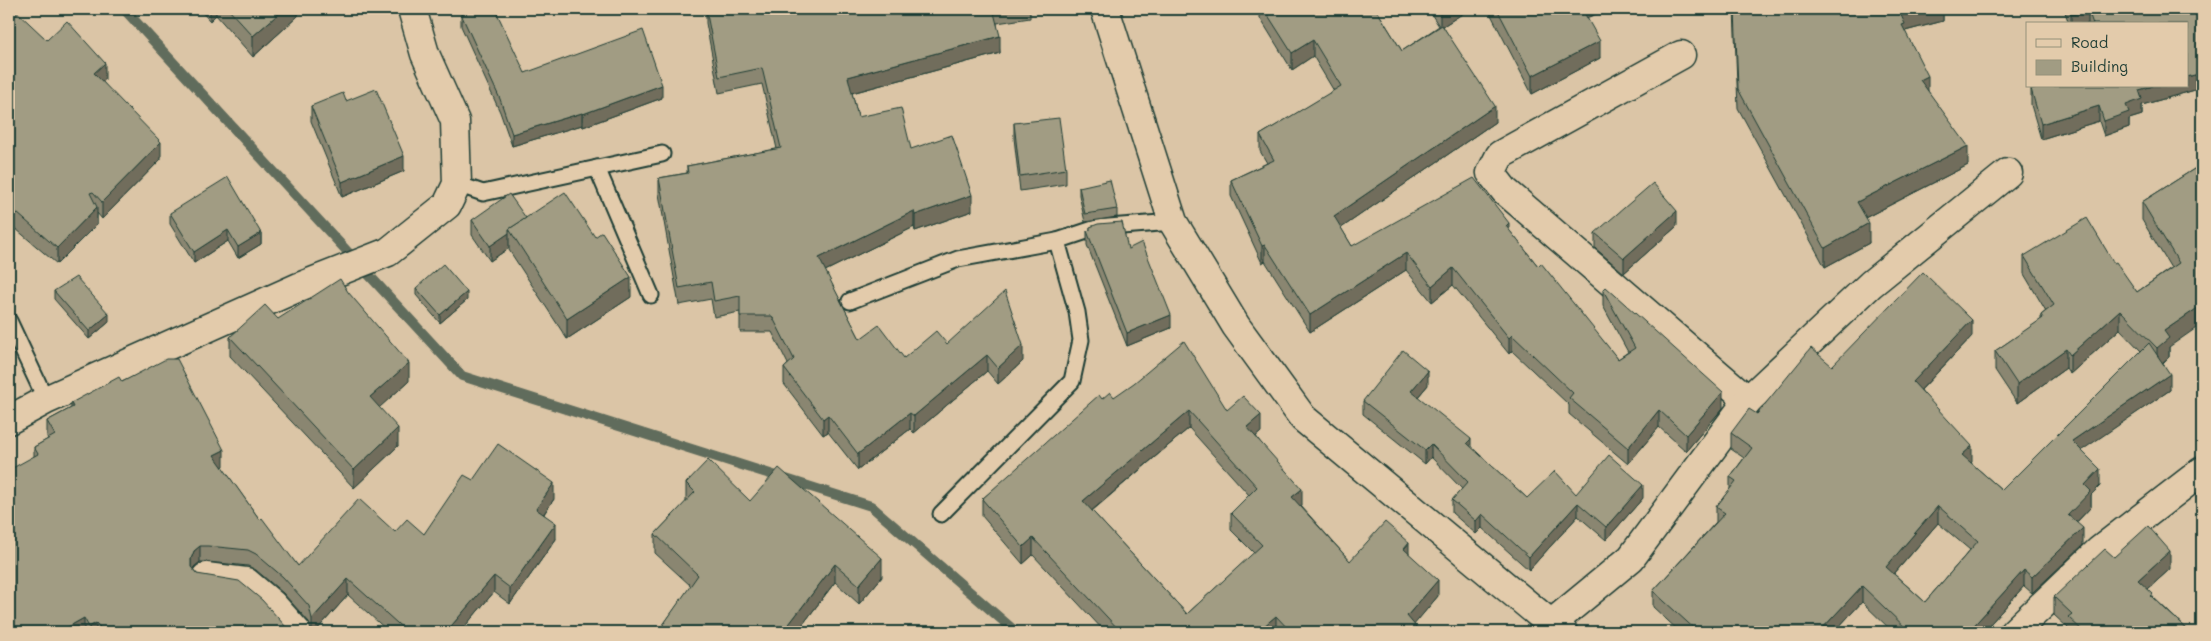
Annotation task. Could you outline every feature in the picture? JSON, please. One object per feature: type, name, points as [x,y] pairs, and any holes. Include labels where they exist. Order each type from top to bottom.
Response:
[{"type":"street","points":[[9,420],[46,400],[299,287],[388,252],[447,205],[457,184],[455,121],[425,54],[412,9]]},
{"type":"street","points":[[1105,9],[1173,222],[1236,326],[1303,418],[1557,628],[1631,558],[1748,400],[1871,284],[2008,172]]},
{"type":"street","points":[[1681,55],[1500,155],[1491,173],[1505,191],[1748,400]]},
{"type":"street","points":[[2014,632],[2100,550],[2202,470]]},
{"type":"street","points":[[206,577],[246,582],[273,605],[297,632]]},
{"type":"lane","points":[[457,184],[483,193],[662,154]]},
{"type":"lane","points":[[598,168],[651,295]]},
{"type":"lane","points":[[850,301],[958,259],[1057,241],[1096,228],[1173,222]]},
{"type":"lane","points":[[942,514],[1072,382],[1082,340],[1077,312],[1057,241]]},
{"type":"lane","points":[[9,321],[46,400]]},
{"type":"building","points":[[9,9],[14,9],[47,40],[67,21],[105,63],[94,73],[161,142],[102,202],[93,192],[90,193],[97,207],[57,248],[9,206]]},
{"type":"building","points":[[228,9],[284,9],[253,36]]},
{"type":"building","points":[[472,9],[495,9],[525,73],[643,30],[662,85],[583,114],[512,134],[500,99],[461,14]]},
{"type":"building","points":[[706,9],[993,9],[1000,36],[848,77],[858,117],[901,108],[911,149],[952,135],[972,195],[915,215],[914,211],[819,258],[860,339],[879,325],[904,358],[936,331],[947,344],[1005,291],[1023,345],[998,368],[987,355],[914,416],[910,413],[858,454],[828,415],[823,419],[784,368],[794,359],[772,316],[740,316],[740,296],[714,301],[711,282],[679,288],[659,178],[688,173],[687,166],[781,148],[762,68],[719,77]]},
{"type":"building","points":[[1264,9],[1376,9],[1402,51],[1442,25],[1495,106],[1334,216],[1352,246],[1474,178],[1509,223],[1506,226],[1538,266],[1541,263],[1618,359],[1635,348],[1603,290],[1606,287],[1723,392],[1686,435],[1659,410],[1628,448],[1569,398],[1573,393],[1512,335],[1509,338],[1453,268],[1432,286],[1406,253],[1310,315],[1265,245],[1262,246],[1231,180],[1274,160],[1260,135],[1341,86],[1313,40],[1292,53]]},
{"type":"building","points":[[1497,9],[1582,9],[1600,41],[1532,76]]},
{"type":"building","points":[[1735,9],[1915,9],[1900,13],[1905,24],[1902,25],[1928,76],[1920,80],[1968,146],[1857,202],[1869,223],[1825,248],[1738,89]]},
{"type":"building","points":[[2069,9],[2202,9],[2202,73],[2188,77],[2188,22],[2092,22],[2088,10],[2071,15]]},
{"type":"building","points":[[2146,88],[2139,90],[2142,99],[2126,105],[2129,112],[2104,121],[2099,106],[2041,124],[2031,89]]},
{"type":"building","points":[[376,89],[404,156],[342,182],[311,106],[343,93],[346,101]]},
{"type":"building","points":[[1059,118],[1066,169],[1020,176],[1014,123]]},
{"type":"building","points":[[2202,164],[2202,305],[2164,331],[2169,338],[2157,348],[2120,310],[2070,355],[2066,349],[2017,384],[1995,351],[2043,318],[2041,315],[2054,305],[2024,256],[2087,218],[2114,263],[2116,262],[2137,292],[2179,263],[2142,202]]},
{"type":"building","points":[[228,177],[261,233],[238,247],[228,230],[194,252],[170,213]]},
{"type":"building","points":[[1110,180],[1117,209],[1085,214],[1079,187]]},
{"type":"building","points":[[1653,183],[1677,211],[1624,258],[1595,233]]},
{"type":"building","points":[[565,192],[595,237],[602,232],[631,277],[567,319],[509,229]]},
{"type":"building","points":[[509,194],[526,218],[509,229],[509,233],[490,246],[472,220]]},
{"type":"building","points":[[1122,222],[1128,249],[1142,242],[1171,315],[1127,333],[1087,231],[1090,230],[1090,227],[1098,224]]},
{"type":"building","points":[[443,264],[467,292],[440,315],[416,288]]},
{"type":"building","points":[[1923,272],[1972,320],[1913,382],[1972,446],[1962,455],[2002,490],[2149,343],[2170,374],[2072,441],[2100,469],[2085,485],[2091,491],[2068,515],[2083,528],[2032,577],[2024,570],[1968,632],[1910,632],[1862,586],[1819,632],[1698,632],[1653,591],[1725,513],[1716,507],[1736,481],[1730,477],[1752,448],[1731,433],[1749,409],[1757,414],[1811,348],[1832,366]],"holes":[[[1938,506],[1978,541],[1925,602],[1886,567]]]},
{"type":"building","points":[[76,277],[109,314],[89,331],[54,291]]},
{"type":"building","points":[[340,279],[348,292],[409,363],[370,397],[398,428],[354,470],[230,337],[265,305],[278,319]]},
{"type":"building","points":[[1184,341],[1227,410],[1243,396],[1261,415],[1247,427],[1302,489],[1292,497],[1350,561],[1385,522],[1409,543],[1404,549],[1438,580],[1407,616],[1417,628],[1412,632],[1291,632],[1276,616],[1257,632],[1121,632],[1033,538],[1023,547],[982,499],[1099,395],[1102,399],[1110,392],[1114,397],[1134,383]],"holes":[[[1189,411],[1257,487],[1231,513],[1262,545],[1187,614],[1083,501]]]},
{"type":"building","points":[[1403,350],[1428,371],[1411,391],[1471,439],[1467,443],[1527,498],[1555,471],[1576,494],[1609,455],[1643,485],[1606,527],[1578,503],[1529,557],[1482,514],[1476,521],[1452,500],[1468,482],[1431,444],[1425,450],[1363,401]]},
{"type":"building","points":[[166,359],[177,359],[224,450],[214,455],[260,520],[262,518],[298,566],[359,499],[395,532],[407,519],[424,534],[464,475],[473,480],[498,444],[554,483],[536,509],[556,523],[510,588],[494,576],[446,632],[407,632],[348,579],[312,619],[309,606],[283,577],[256,554],[248,550],[200,546],[194,551],[191,559],[191,567],[197,574],[239,581],[262,600],[286,627],[293,631],[302,631],[105,632],[96,623],[89,627],[84,618],[59,632],[9,632],[9,470],[38,454],[34,447],[55,435],[47,421],[73,407],[71,403],[119,377],[122,382]]},
{"type":"building","points":[[708,460],[750,501],[779,468],[882,558],[859,585],[835,564],[783,632],[658,632],[698,575],[655,534],[695,492],[686,483]]},
{"type":"building","points":[[2148,526],[2170,551],[2138,580],[2153,594],[2151,596],[2190,632],[2084,632],[2068,617],[2072,614],[2054,597],[2105,549],[2114,557]]},
{"type":"waterway","points":[[124,9],[462,376],[871,506],[1016,632]]}]
